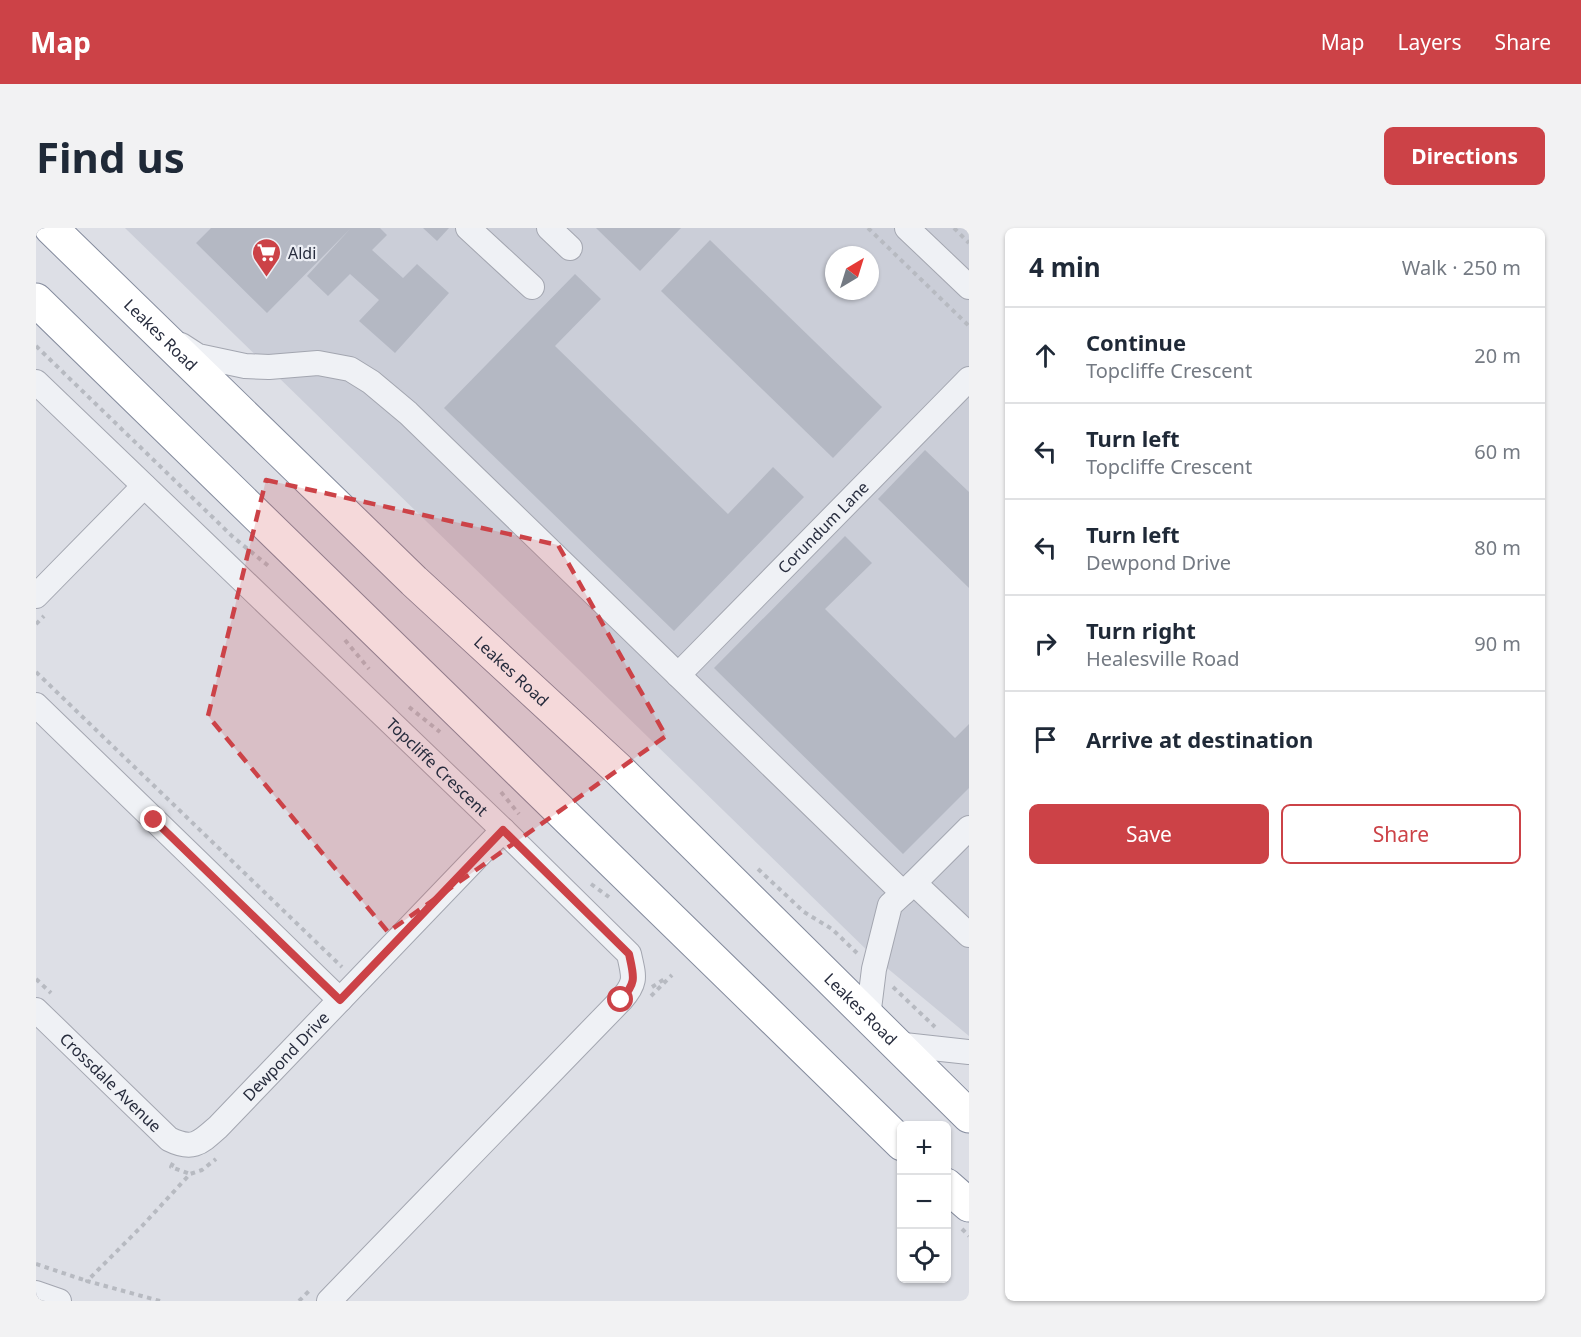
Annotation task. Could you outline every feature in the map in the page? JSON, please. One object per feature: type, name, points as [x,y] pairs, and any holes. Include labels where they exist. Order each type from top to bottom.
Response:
[{"type":"highway","name":"Leakes Road","points":[[51,228],[414,581],[620,771],[969,1116]]},
{"type":"highway","points":[[36,300],[897,1139]]},
{"type":"highway","points":[[951,1189],[969,1205]]},
{"type":"street","points":[[468,228],[532,287]]},
{"type":"street","points":[[549,228],[570,248]]},
{"type":"street","points":[[908,228],[969,287]]},
{"type":"street","points":[[149,323],[198,356],[245,366],[270,367],[318,363],[350,369],[371,382],[408,413],[678,675],[909,888],[969,935]]},
{"type":"street","name":"Corundum Lane","points":[[678,675],[969,379]]},
{"type":"street","name":"Topcliffe Crescent","points":[[36,382],[629,954],[634,974],[632,988],[322,1293]]},
{"type":"street","points":[[36,596],[144,486]]},
{"type":"street","points":[[37,707],[340,1000]]},
{"type":"street","points":[[868,1017],[874,969],[890,905],[969,828]]},
{"type":"street","name":"Dewpond Drive","points":[[189,1146],[202,1141],[218,1127],[503,830]]},
{"type":"street","name":"Crossdale Avenue","points":[[36,1010],[169,1139],[189,1146]]},
{"type":"street","points":[[896,1044],[969,1052]]},
{"type":"street","points":[[36,1293],[59,1301]]},
{"type":"path","points":[[868,228],[969,326]]},
{"type":"path","points":[[954,228],[969,243]]},
{"type":"path","points":[[36,672],[342,967]]},
{"type":"path","points":[[87,1281],[190,1174],[202,1170],[220,1154]]},
{"type":"path","points":[[36,1264],[160,1301]]},
{"type":"path","points":[[299,1301],[322,1293]]},
{"type":"highlighted area","points":[[266,480],[558,545],[666,736],[388,932],[208,716]]},
{"type":"shaded area","points":[[125,228],[969,228],[969,1036],[875,958]]},
{"type":"building","points":[[211,228],[380,228],[387,235],[372,250],[403,278],[417,264],[449,293],[395,353],[359,321],[379,300],[350,274],[328,296],[307,276],[350,229],[267,313],[196,243]]},
{"type":"building","points":[[423,228],[449,228],[437,241]]},
{"type":"building","points":[[596,228],[681,228],[640,271]]},
{"type":"building","points":[[710,240],[882,407],[833,458],[661,291]]},
{"type":"building","points":[[575,274],[601,299],[555,346],[728,514],[773,467],[804,497],[674,631],[444,408]]},
{"type":"building","points":[[925,450],[969,492],[969,588],[878,499]]},
{"type":"building","points":[[845,536],[872,563],[825,609],[955,738],[969,724],[969,788],[903,854],[714,668]]},
{"type":"place","name":"Aldi","points":[[267,278]]},
{"type":"route","points":[[154,820],[340,1000],[503,830],[629,954],[634,974],[632,988],[621,1000]]}]
